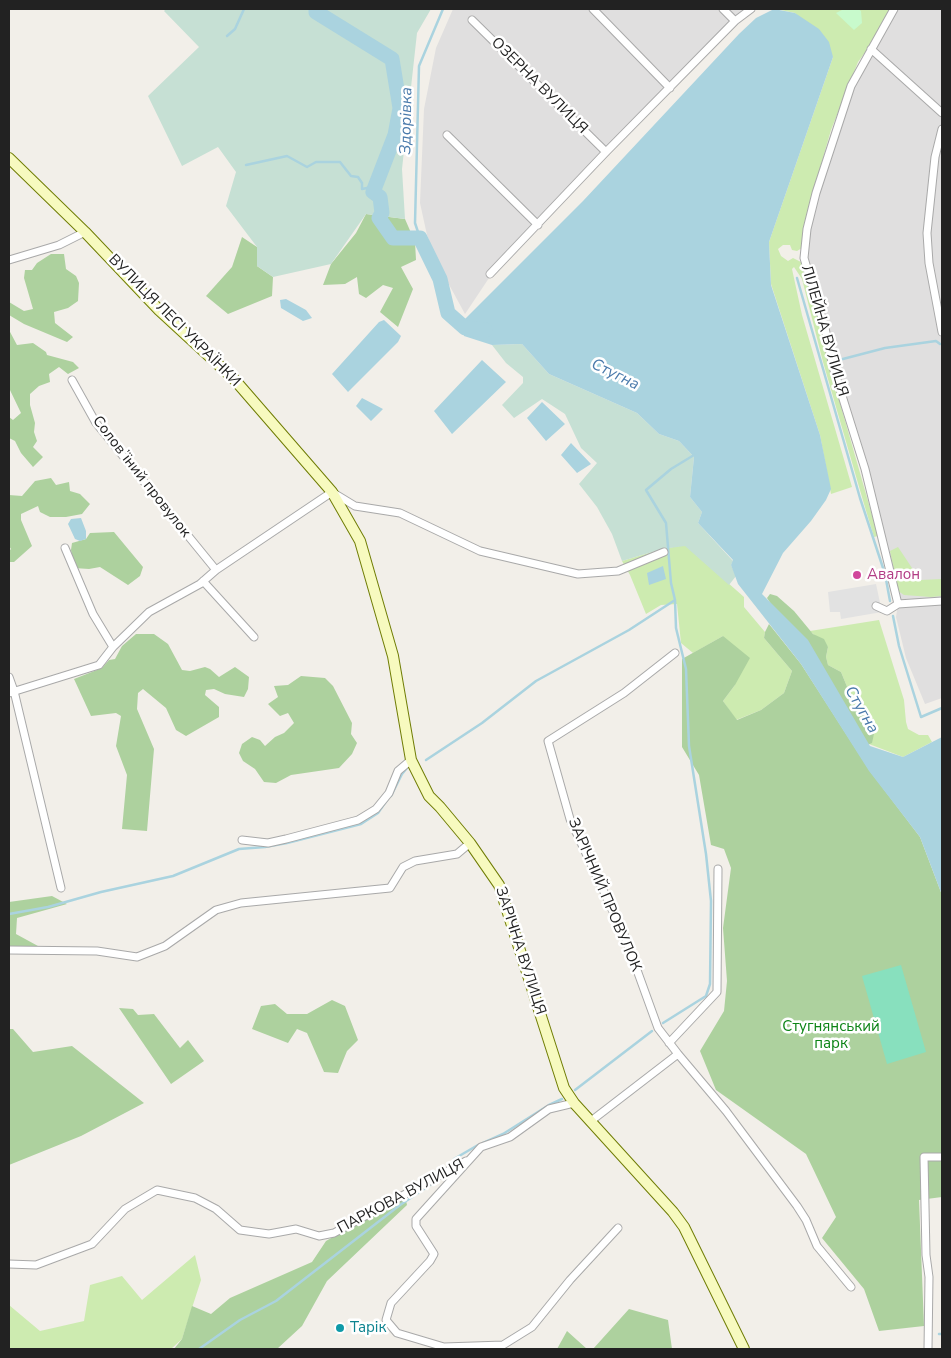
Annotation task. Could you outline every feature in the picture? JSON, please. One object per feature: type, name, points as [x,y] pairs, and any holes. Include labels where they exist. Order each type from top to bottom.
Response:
[{"type":"street","points":[[593,9],[670,88]]},
{"type":"street","points":[[723,9],[735,21]]},
{"type":"street","points":[[490,274],[606,152],[735,21],[751,9]]},
{"type":"street","name":"ЛІЛЕЙНА ВУЛИЦЯ","points":[[894,9],[851,86],[816,192],[807,229],[804,258],[825,328],[833,367],[865,469],[898,604]]},
{"type":"street","name":"ОЗЕРНА ВУЛИЦЯ","points":[[472,20],[606,152]]},
{"type":"street","points":[[871,49],[942,113]]},
{"type":"street","points":[[942,129],[935,157],[927,233],[929,263],[942,332]]},
{"type":"street","points":[[447,135],[538,225]]},
{"type":"street","name":"ВУЛИЦЯ ЛЕСІ УКРАЇНКИ","points":[[9,158],[85,232],[159,310],[234,379],[332,492]]},
{"type":"street","points":[[9,260],[59,245],[85,232]]},
{"type":"street","name":"Соловʼїний провулок","points":[[72,380],[96,423],[216,570]]},
{"type":"street","points":[[11,692],[99,665],[113,647],[149,612],[203,581],[216,570],[332,492],[355,506],[400,513],[480,551],[578,574],[618,571],[664,552]]},
{"type":"street","name":"ЗАРІЧНА ВУЛИЦЯ","points":[[332,492],[360,541],[393,656],[411,760],[429,796],[470,843],[499,885],[564,1088],[574,1103],[657,1196],[674,1212],[684,1226],[744,1349]]},
{"type":"street","points":[[65,548],[94,614],[113,647]]},
{"type":"street","points":[[203,581],[254,636]]},
{"type":"street","points":[[876,606],[888,611],[898,604],[942,601]]},
{"type":"street","name":"ЗАРІЧНИЙ ПРОВУЛОК","points":[[675,653],[624,693],[548,741],[570,819],[625,937],[658,1028],[726,1111],[797,1206],[806,1220],[817,1246],[851,1287]]},
{"type":"street","points":[[9,677],[11,692],[62,888]]},
{"type":"street","points":[[242,840],[268,843],[286,840],[358,820],[376,809],[389,793],[398,771],[411,760]]},
{"type":"street","points":[[9,950],[97,951],[137,957],[165,946],[216,910],[241,903],[390,888],[403,867],[415,861],[457,854],[470,843]]},
{"type":"street","points":[[669,1043],[717,992],[718,869]]},
{"type":"street","points":[[591,1121],[678,1054]]},
{"type":"street","points":[[574,1103],[549,1109],[510,1137],[481,1148],[416,1219],[416,1226],[434,1254],[430,1262],[391,1303],[386,1320],[397,1333],[444,1347],[503,1346],[532,1327],[570,1280],[618,1228]]},
{"type":"street","points":[[928,1349],[929,1277],[926,1255],[924,1157],[942,1157]]},
{"type":"street","name":"ПАРКОВА ВУЛИЦЯ","points":[[9,1264],[36,1265],[92,1244],[125,1209],[157,1190],[195,1198],[216,1210],[240,1230],[269,1234],[296,1229],[319,1236],[334,1234],[471,1159]]},
{"type":"shaded area","points":[[453,9],[751,9],[735,21],[491,275],[465,314],[440,268],[427,235],[420,203],[424,109],[436,48]]},
{"type":"shaded area","points":[[894,9],[942,9],[942,698],[925,704],[906,658],[896,617],[898,604],[881,533],[804,258],[807,229],[851,86]]},
{"type":"shaded area","points":[[876,584],[882,612],[841,619],[840,612],[830,612],[828,592]]},
{"type":"green space","points":[[166,9],[431,9],[417,33],[402,169],[405,219],[366,214],[331,264],[273,277],[257,266],[257,247],[226,206],[236,172],[218,147],[182,166],[148,96],[199,47],[164,11]]},
{"type":"green space","points":[[776,9],[892,9],[872,43],[858,62],[831,130],[808,210],[802,248],[797,251],[792,250],[790,245],[783,245],[778,249],[781,256],[788,261],[793,258],[801,262],[809,280],[834,382],[878,536],[874,537],[823,362],[802,279],[794,267],[792,269],[802,315],[852,487],[831,494],[820,435],[771,284],[769,242],[833,57],[795,13]]},
{"type":"green space","points":[[844,9],[858,9],[861,11],[862,23],[854,30],[836,13]]},
{"type":"green space","points":[[366,214],[405,219],[415,242],[416,260],[401,267],[413,289],[398,327],[380,312],[393,288],[383,285],[366,298],[359,294],[357,277],[345,284],[323,285],[331,264],[356,233]]},
{"type":"green space","points":[[242,237],[257,247],[257,266],[273,277],[272,296],[228,314],[206,296],[232,267]]},
{"type":"green space","points":[[51,254],[64,254],[66,269],[76,276],[79,283],[78,301],[68,308],[54,312],[55,323],[73,337],[67,342],[24,324],[9,315],[9,302],[24,311],[33,309],[24,278],[25,270],[32,270],[37,263]]},
{"type":"green space","points":[[9,330],[17,345],[33,343],[46,352],[47,355],[73,362],[79,368],[68,374],[59,367],[49,374],[50,382],[39,386],[30,394],[30,405],[35,423],[34,432],[37,441],[33,447],[43,457],[33,467],[21,453],[15,441],[9,438],[9,417],[13,420],[21,413],[9,388]]},
{"type":"green space","points":[[522,344],[549,374],[637,413],[659,434],[679,441],[694,457],[690,497],[702,512],[698,523],[733,561],[731,565],[736,576],[729,585],[685,546],[662,549],[622,561],[612,534],[597,507],[579,484],[597,463],[581,448],[565,414],[542,399],[514,418],[502,405],[523,383],[523,377],[506,363],[492,345]]},
{"type":"green space","points":[[51,478],[56,485],[69,482],[70,491],[80,494],[90,504],[82,514],[66,517],[50,517],[40,512],[38,506],[21,514],[21,520],[32,546],[14,562],[9,562],[9,551],[11,549],[9,546],[9,495],[22,496],[35,481]]},
{"type":"green space","points":[[114,532],[143,567],[140,576],[128,585],[100,567],[89,569],[74,568],[71,550],[72,543],[86,539],[90,533]]},
{"type":"green space","points":[[685,545],[744,597],[744,607],[765,632],[764,638],[792,671],[784,693],[761,710],[736,720],[723,701],[735,685],[723,636],[693,653],[681,643],[677,604],[661,605],[646,614],[630,575],[622,561],[662,549]]},
{"type":"green space","points":[[898,547],[920,580],[942,579],[942,596],[904,595],[898,591],[890,551]]},
{"type":"green space","points":[[770,594],[777,596],[794,611],[813,634],[824,639],[828,647],[826,657],[828,665],[841,672],[848,689],[848,697],[851,704],[862,712],[874,734],[872,743],[865,746],[767,598]]},
{"type":"green space","points":[[879,620],[904,700],[908,729],[919,735],[928,735],[932,742],[903,757],[869,744],[874,734],[862,712],[851,704],[848,697],[848,689],[841,672],[828,665],[826,657],[828,647],[810,631]]},
{"type":"green space","name":"Стугнянський парк","points":[[769,624],[801,664],[870,771],[920,837],[942,895],[942,1197],[919,1200],[924,1326],[879,1331],[864,1289],[822,1238],[836,1217],[806,1154],[716,1090],[700,1051],[724,1011],[727,981],[723,928],[731,868],[724,849],[711,845],[699,775],[682,747],[682,659],[723,636],[750,658],[735,685],[723,701],[737,720],[761,710],[784,693],[792,671],[764,638]]},
{"type":"green space","points":[[136,634],[154,634],[168,644],[182,670],[190,671],[205,667],[219,677],[235,667],[249,677],[248,689],[244,697],[225,694],[214,689],[206,690],[205,695],[219,707],[219,717],[186,736],[176,730],[166,708],[143,689],[138,693],[137,709],[154,749],[147,831],[122,829],[127,775],[116,746],[121,716],[116,713],[91,716],[74,679],[102,668],[109,660],[115,659],[122,646]]},
{"type":"green space","points":[[301,676],[325,678],[333,686],[352,723],[351,734],[357,743],[352,754],[339,768],[291,775],[276,783],[264,782],[255,769],[243,761],[239,753],[242,744],[252,737],[260,740],[265,746],[275,737],[284,733],[294,723],[288,713],[280,716],[268,704],[278,697],[274,686],[288,685]]},
{"type":"green space","points":[[52,896],[67,904],[17,918],[16,934],[38,946],[9,946],[9,902]]},
{"type":"green space","points":[[901,965],[926,1052],[887,1064],[862,976]]},
{"type":"green space","points":[[332,1000],[345,1006],[358,1040],[347,1051],[338,1073],[324,1072],[307,1033],[297,1029],[288,1043],[252,1029],[261,1006],[275,1004],[287,1014],[307,1014]]},
{"type":"green space","points":[[119,1008],[133,1009],[138,1015],[154,1014],[180,1048],[188,1040],[204,1061],[171,1084]]},
{"type":"green space","points":[[9,1029],[13,1029],[33,1052],[72,1046],[144,1103],[81,1136],[9,1165]]},
{"type":"green space","points":[[405,1196],[407,1205],[327,1281],[302,1326],[277,1349],[174,1349],[182,1339],[192,1306],[211,1314],[230,1298],[312,1262],[326,1241]]},
{"type":"green space","points":[[195,1255],[201,1280],[182,1339],[171,1349],[9,1349],[9,1305],[40,1331],[84,1321],[90,1285],[122,1276],[142,1300]]},
{"type":"green space","points":[[629,1309],[668,1320],[672,1349],[593,1349]]},
{"type":"green space","points":[[567,1331],[587,1349],[557,1349]]},
{"type":"water","points":[[774,9],[795,13],[819,29],[829,42],[833,57],[769,242],[771,285],[820,435],[831,489],[826,500],[811,521],[783,553],[762,594],[808,640],[870,746],[903,757],[942,737],[942,895],[920,837],[869,771],[801,664],[738,584],[731,565],[733,560],[698,523],[702,512],[690,497],[694,457],[679,441],[659,434],[637,413],[549,374],[522,344],[492,345],[464,336],[465,319],[583,201],[739,34],[756,18]]},
{"type":"water","points":[[286,299],[306,310],[312,318],[303,321],[281,308],[280,300]]},
{"type":"water","points":[[384,320],[401,336],[398,342],[348,392],[332,374],[379,322]]},
{"type":"water","points":[[482,360],[506,382],[452,434],[434,411]]},
{"type":"water","points":[[362,398],[383,409],[371,421],[356,406]]},
{"type":"water","points":[[542,402],[565,424],[546,441],[527,418]]},
{"type":"water","points":[[571,443],[591,464],[577,473],[561,455]]},
{"type":"water","points":[[81,518],[86,531],[86,539],[80,541],[75,539],[68,524],[71,519]]},
{"type":"water","points":[[663,566],[666,579],[649,585],[647,573]]},
{"type":"waterway","points":[[227,36],[235,29],[244,9]]},
{"type":"waterway","name":"Стугна","points":[[316,9],[316,12],[392,59],[400,108],[395,135],[373,192],[380,197],[382,213],[379,218],[393,238],[420,238],[440,279],[448,313],[465,328],[485,330]]},
{"type":"waterway","name":"Здорівка","points":[[420,238],[415,223],[419,66],[443,9]]},
{"type":"waterway","points":[[246,165],[287,156],[307,167],[316,162],[340,162],[351,176],[358,177],[362,183],[362,189],[367,188],[369,194],[373,192]]},
{"type":"waterway","points":[[797,278],[860,498],[885,574],[890,601]]},
{"type":"waterway","points":[[839,360],[885,348],[936,341],[940,344]]},
{"type":"waterway","points":[[426,760],[482,723],[536,681],[629,630],[675,600],[671,583],[666,523],[646,490],[671,469],[694,455]]},
{"type":"waterway","points":[[663,1023],[706,996],[710,984],[711,901],[706,854],[689,746],[686,669],[676,628],[675,600]]},
{"type":"waterway","points":[[893,616],[899,646],[921,717],[942,708]]},
{"type":"waterway","points":[[391,796],[407,768]]},
{"type":"waterway","points":[[9,914],[48,907],[101,892],[173,876],[239,849],[287,843],[361,824],[378,813],[387,800]]},
{"type":"waterway","points":[[575,1090],[652,1031]]},
{"type":"waterway","points":[[483,1143],[503,1134],[562,1099]]},
{"type":"waterway","points":[[454,1159],[478,1145]]},
{"type":"waterway","points":[[199,1349],[240,1320],[276,1301],[400,1205],[442,1177]]},
{"type":"place","name":"Авалон","points":[[857,575]]},
{"type":"place","name":"Тарік","points":[[340,1328]]}]
